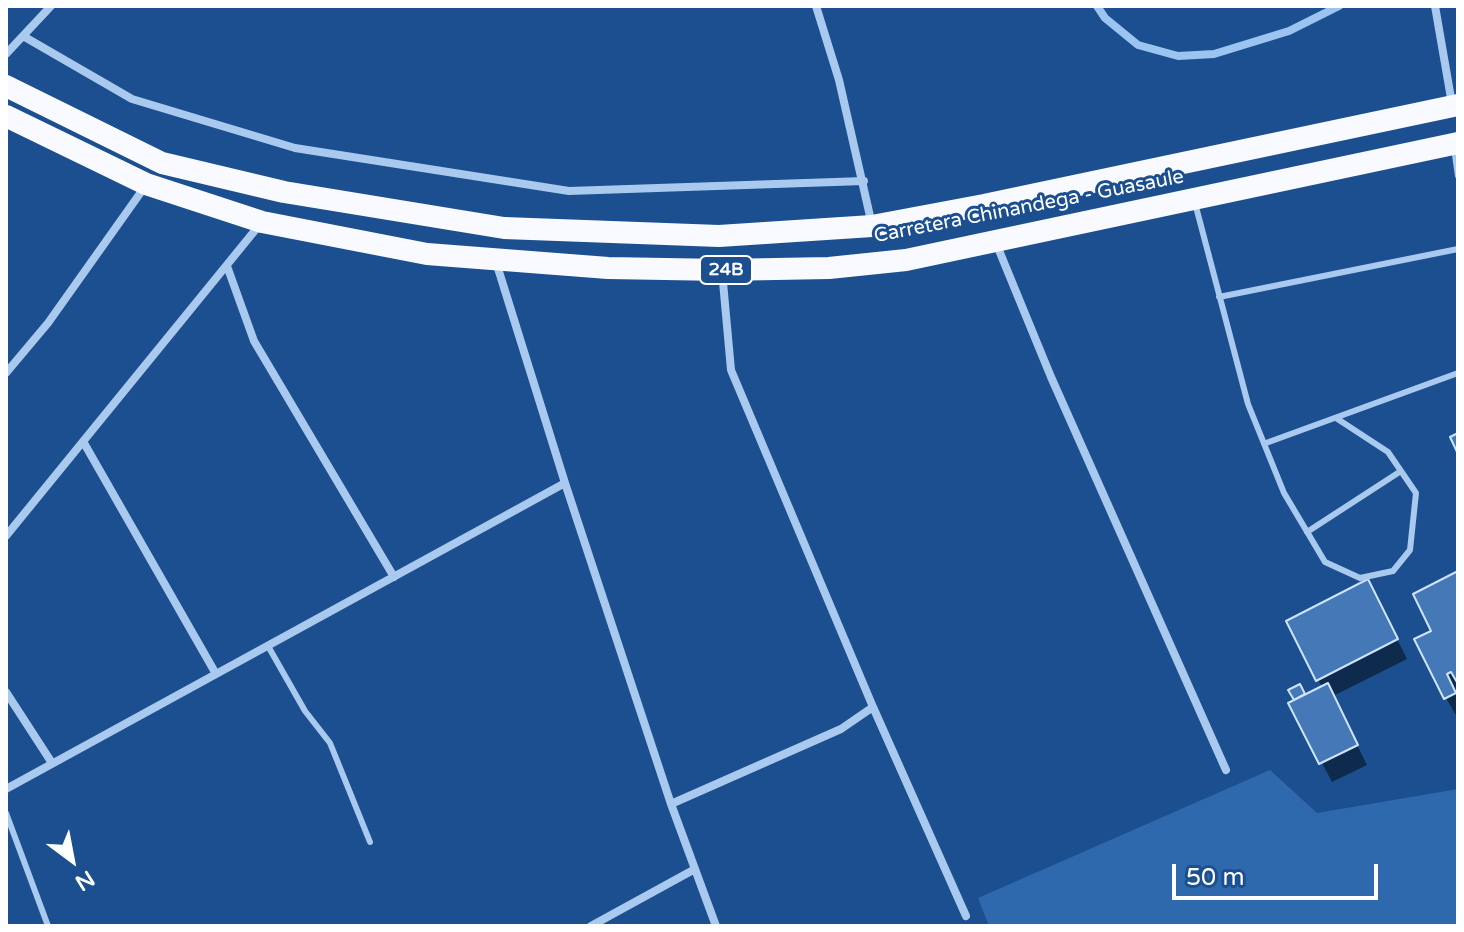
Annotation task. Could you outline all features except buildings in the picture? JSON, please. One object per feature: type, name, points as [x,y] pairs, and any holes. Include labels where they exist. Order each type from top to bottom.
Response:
[{"type":"highway","name":"Carretera Chinandega - Guasaule","points":[[6,86],[162,163],[316,197],[504,228],[719,236],[872,226],[1455,106]]},
{"type":"highway","name":"Carretera Chinandega - Guasaule","points":[[6,116],[146,184],[262,222],[427,254],[608,268],[829,268],[891,262],[1456,144]]},
{"type":"street","points":[[6,54],[51,6]]},
{"type":"street","points":[[816,6],[839,80],[872,226]]},
{"type":"street","points":[[1435,6],[1455,106]]},
{"type":"street","points":[[23,36],[132,99],[295,148],[569,191],[864,181]]},
{"type":"street","points":[[6,373],[48,323],[146,184]]},
{"type":"street","points":[[6,536],[262,222]]},
{"type":"street","points":[[996,242],[1051,377],[1226,770]]},
{"type":"street","points":[[496,261],[565,483],[671,804],[716,926]]},
{"type":"street","points":[[227,266],[254,341],[394,577]]},
{"type":"street","points":[[722,270],[731,370],[873,707],[966,916]]},
{"type":"street","points":[[84,443],[216,674]]},
{"type":"street","points":[[6,789],[565,483]]},
{"type":"street","points":[[6,692],[52,763]]},
{"type":"street","points":[[671,804],[841,729],[873,707]]},
{"type":"street","points":[[591,926],[695,869]]},
{"type":"lane","points":[[1456,144],[1458,176]]},
{"type":"lane","points":[[1194,199],[1248,404],[1284,493],[1325,562],[1360,578],[1393,571],[1410,550],[1416,493],[1388,452],[1336,418]]},
{"type":"lane","points":[[1219,297],[1458,249]]},
{"type":"lane","points":[[1266,443],[1458,373]]},
{"type":"lane","points":[[1307,532],[1401,471]]},
{"type":"lane","points":[[268,646],[305,711],[330,743],[370,842]]},
{"type":"lane","points":[[6,813],[48,926]]},
{"type":"shaded area","points":[[1270,770],[1317,813],[1458,789],[1458,926],[989,926],[978,898]]},
{"type":"waterway","points":[[1097,6],[1105,18],[1138,45],[1178,56],[1214,54],[1289,31],[1339,6]]}]
